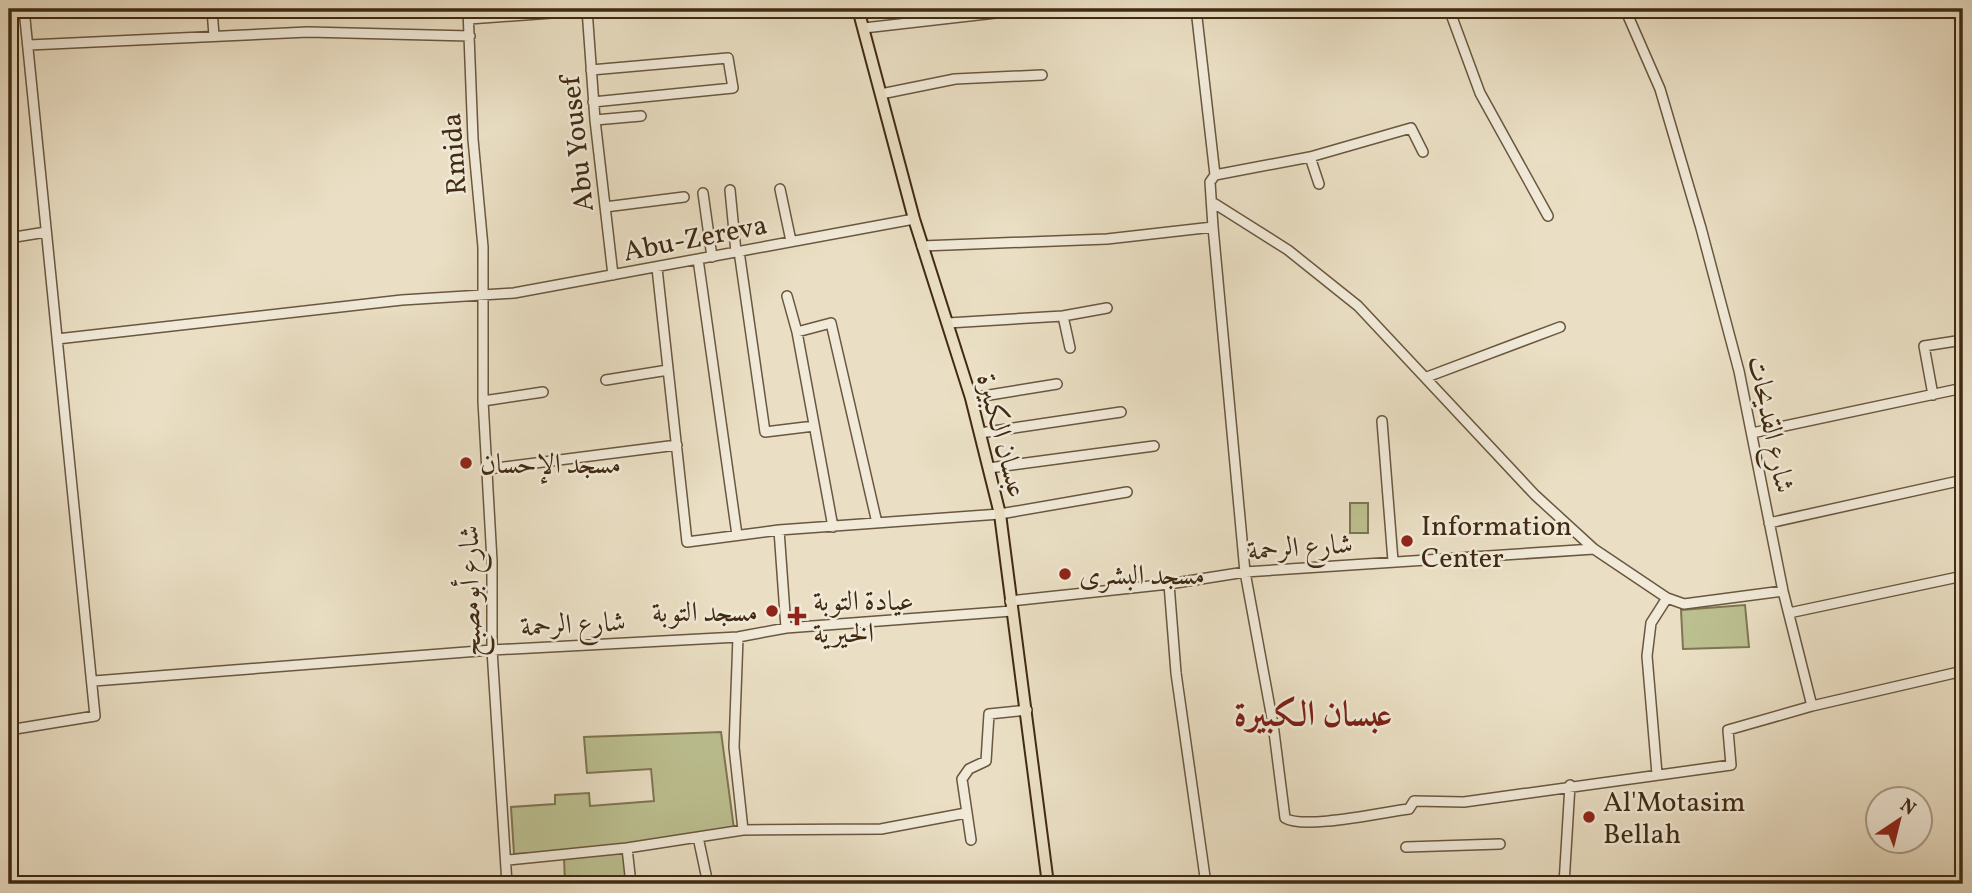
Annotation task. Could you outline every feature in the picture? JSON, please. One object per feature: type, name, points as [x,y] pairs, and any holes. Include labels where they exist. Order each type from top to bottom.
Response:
[{"type":"main road","name":"عبسان الكبيرة","points":[[859,9],[914,219],[971,398],[1000,514],[1048,884]]},
{"type":"street","points":[[9,730],[96,716],[24,9]]},
{"type":"street","points":[[212,9],[214,36]]},
{"type":"street","points":[[468,14],[606,9]]},
{"type":"street","points":[[864,28],[1031,9]]},
{"type":"street","points":[[1196,9],[1215,175],[1210,182],[1213,228],[1245,572],[1273,724],[1285,818],[1293,823],[1312,821],[1409,809],[1413,801],[1464,802],[1570,785],[1731,765],[1728,730],[1812,706],[1963,671]]},
{"type":"street","points":[[1449,9],[1480,93],[1548,216]]},
{"type":"street","name":"شارع القديحات","points":[[1625,9],[1664,102],[1740,371],[1783,592],[1812,706]]},
{"type":"street","name":"Abu Yousef","points":[[588,10],[593,102],[613,275]]},
{"type":"street","name":"Rmida","points":[[468,14],[483,296]]},
{"type":"street","points":[[29,45],[307,32],[470,36]]},
{"type":"street","points":[[591,69],[728,58],[733,88],[593,102]]},
{"type":"street","points":[[881,94],[955,79],[1042,75]]},
{"type":"street","points":[[595,120],[641,116]]},
{"type":"street","points":[[1215,175],[1310,157],[1411,128],[1423,152]]},
{"type":"street","points":[[1310,157],[1319,184]]},
{"type":"street","points":[[780,188],[791,241]]},
{"type":"street","points":[[730,190],[765,432],[814,426]]},
{"type":"street","points":[[703,193],[712,257]]},
{"type":"street","points":[[605,207],[684,197]]},
{"type":"street","points":[[1212,202],[1321,274],[1358,306],[1535,495],[1594,549],[1667,598],[1684,604],[1783,592]]},
{"type":"street","name":"Abu-Zereva","points":[[57,339],[402,300],[483,296],[657,268],[914,219]]},
{"type":"street","points":[[922,246],[1107,239],[1213,228]]},
{"type":"street","points":[[9,238],[46,232]]},
{"type":"street","points":[[698,259],[737,535]]},
{"type":"street","points":[[657,268],[687,542],[779,530],[1000,514],[1127,492]]},
{"type":"street","name":"شارع أبومصبح","points":[[483,296],[483,401],[488,469],[492,650],[508,860],[507,884]]},
{"type":"street","points":[[787,296],[797,332],[833,527]]},
{"type":"street","points":[[948,323],[1063,316],[1107,309]]},
{"type":"street","points":[[1063,316],[1070,348]]},
{"type":"street","points":[[797,332],[831,323],[877,523]]},
{"type":"street","points":[[1427,377],[1560,327]]},
{"type":"street","points":[[1933,395],[1924,346],[1963,340]]},
{"type":"street","points":[[606,380],[668,370]]},
{"type":"street","points":[[971,398],[1058,384]]},
{"type":"street","points":[[1752,433],[1963,388]]},
{"type":"street","points":[[483,401],[543,392]]},
{"type":"street","points":[[981,433],[1121,412]]},
{"type":"street","points":[[1382,421],[1393,561]]},
{"type":"street","points":[[488,469],[677,445]]},
{"type":"street","points":[[989,468],[1154,446]]},
{"type":"street","points":[[1769,523],[1963,480]]},
{"type":"street","points":[[779,530],[786,628]]},
{"type":"street","name":"شارع الرحمة","points":[[94,681],[492,650],[738,637],[786,628],[1011,606],[1245,572],[1594,549]]},
{"type":"street","points":[[1788,614],[1963,576]]},
{"type":"street","points":[[1169,584],[1175,673],[1206,884]]},
{"type":"street","points":[[1657,774],[1647,656],[1651,623],[1667,598]]},
{"type":"street","points":[[738,637],[734,747],[743,830]]},
{"type":"street","points":[[971,839],[962,779],[969,769],[986,761],[989,714],[1027,710]]},
{"type":"street","points":[[1564,884],[1570,785]]},
{"type":"street","points":[[508,860],[627,848],[743,830],[881,829],[967,813]]},
{"type":"street","points":[[698,837],[708,884]]},
{"type":"street","points":[[1406,847],[1500,844]]},
{"type":"street","points":[[627,848],[631,884]]},
{"type":"street","points":[[967,884],[974,884]]},
{"type":"green space","points":[[1350,503],[1368,503],[1368,533],[1350,533]]},
{"type":"green space","points":[[1745,605],[1749,647],[1683,649],[1681,610]]},
{"type":"green space","points":[[721,732],[734,829],[620,848],[514,854],[511,807],[555,804],[555,795],[589,793],[590,806],[654,801],[651,769],[587,773],[584,737]]},
{"type":"green space","points":[[621,853],[627,858],[630,884],[565,884],[564,857]]},
{"type":"place","name":"مسجد الإحسان","points":[[466,463]]},
{"type":"place","name":"Information Center","points":[[1407,541]]},
{"type":"place","name":"مسجد البشرى","points":[[1065,574]]},
{"type":"place","name":"مسجد التوبة","points":[[772,611]]},
{"type":"place","name":"عيادة التوبة الخيرية","points":[[797,616]]},
{"type":"place","name":"Al'Motasim Bellah","points":[[1589,817]]},
{"type":"district","name":"عبسان الكبيرة","points":[[1313,713]]}]
